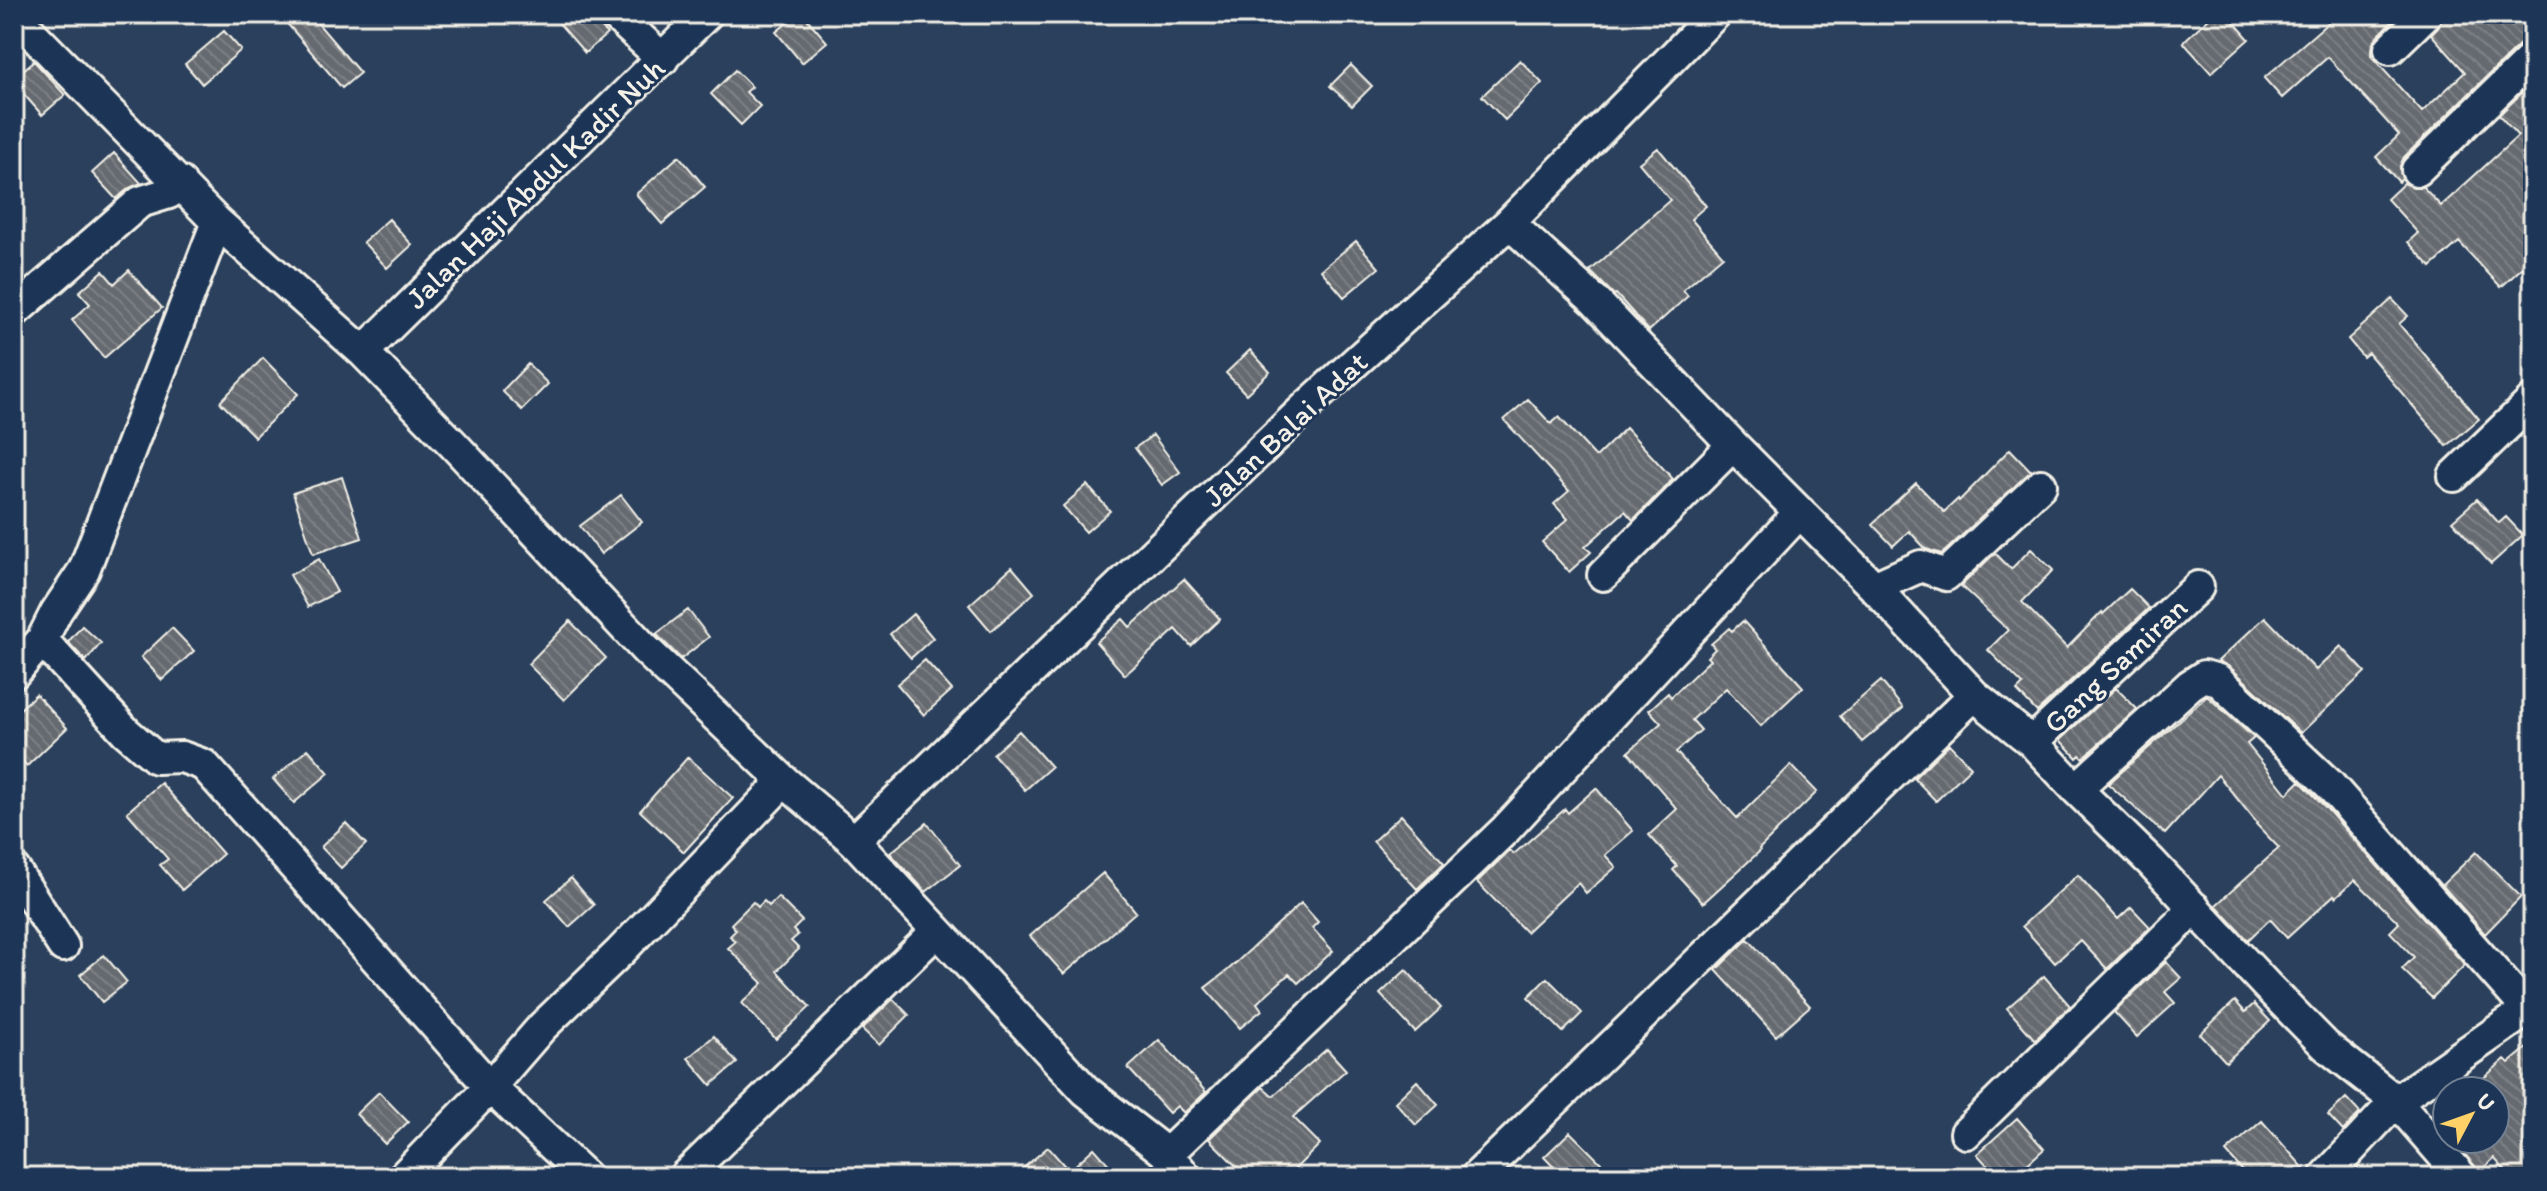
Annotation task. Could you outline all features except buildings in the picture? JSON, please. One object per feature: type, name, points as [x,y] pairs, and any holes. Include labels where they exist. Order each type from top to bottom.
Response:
[{"type":"street","points":[[614,14],[663,59]]},
{"type":"street","name":"Jalan Haji Abdul Kadir Nuh","points":[[363,352],[707,14]]},
{"type":"street","name":"Jalan Balai Adat","points":[[854,841],[1310,403],[1509,223],[1715,14]]},
{"type":"street","points":[[2390,49],[2426,14]]},
{"type":"street","points":[[14,15],[217,222],[363,352],[645,649],[784,781],[854,841],[1086,1091],[1177,1166],[1506,829],[1800,512]]},
{"type":"street","points":[[2417,170],[2533,57]]},
{"type":"street","points":[[14,312],[140,202],[169,193],[180,182]]},
{"type":"street","points":[[14,673],[42,640],[56,612],[84,570],[217,222]]},
{"type":"street","points":[[1509,223],[1596,302],[1874,587],[1974,695],[2032,742],[2326,1046],[2396,1101],[2462,1177]]},
{"type":"street","points":[[2454,476],[2533,400]]},
{"type":"street","points":[[1603,575],[1733,445]]},
{"type":"street","points":[[1874,587],[1921,566],[1946,575],[2041,485]]},
{"type":"street","name":"Gang Samiran","points":[[2032,742],[2198,587]]},
{"type":"street","points":[[42,640],[126,732],[156,758],[182,757],[204,765],[490,1087],[586,1177]]},
{"type":"street","points":[[2076,789],[2190,685],[2204,676],[2218,680],[2329,784],[2531,1008],[2396,1101],[2325,1177]]},
{"type":"street","points":[[1476,1177],[1974,695]]},
{"type":"street","points":[[403,1177],[490,1087],[542,1027],[620,952],[784,781]]},
{"type":"street","points":[[14,869],[63,946]]},
{"type":"street","points":[[1966,1133],[2195,908]]},
{"type":"street","points":[[684,1177],[937,931]]}]
